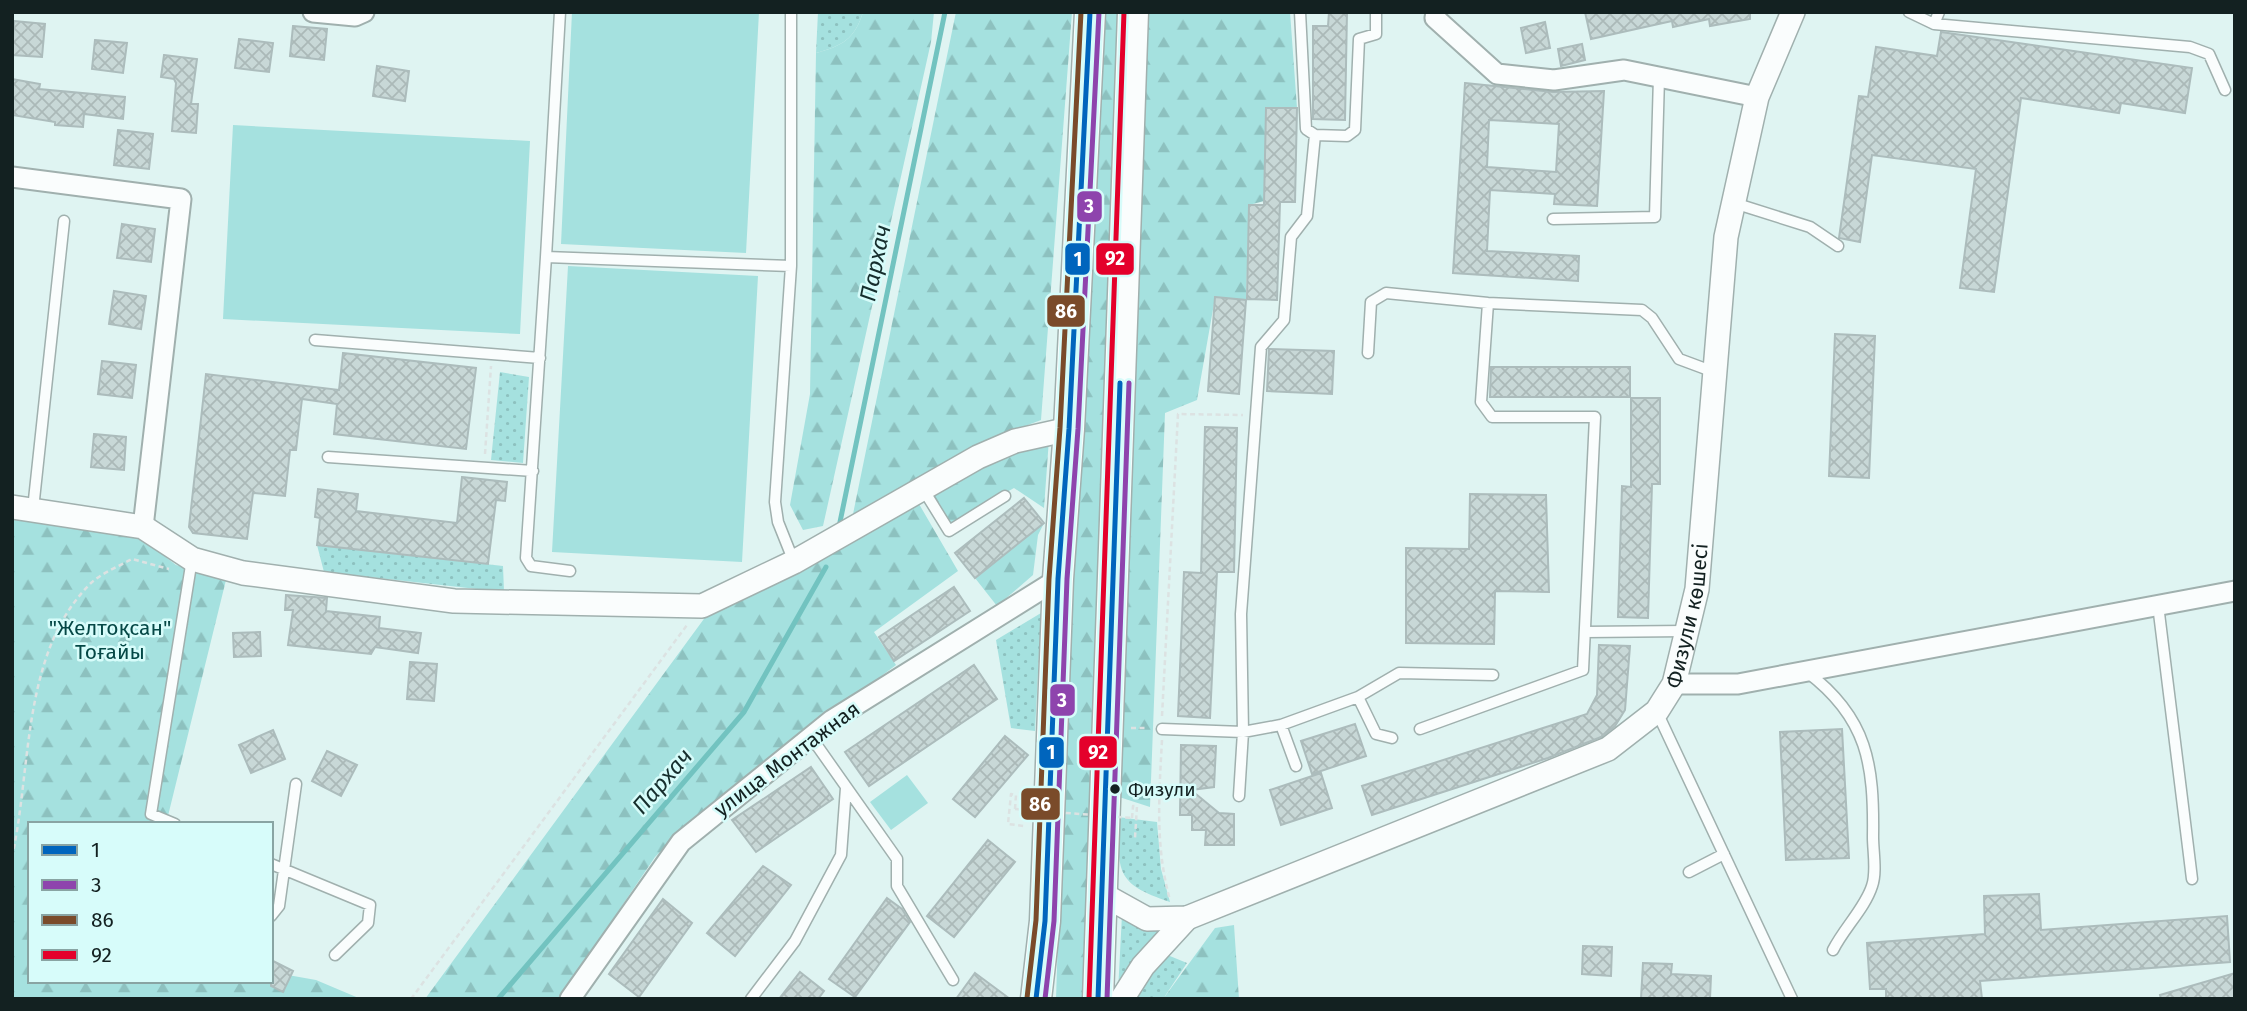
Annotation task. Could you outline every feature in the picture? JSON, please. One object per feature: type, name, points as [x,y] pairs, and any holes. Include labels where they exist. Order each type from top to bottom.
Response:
[{"type":"main road","points":[[1036,999],[1045,920],[1058,579],[1069,429],[1090,12]]},
{"type":"main road","points":[[1098,999],[1133,12]]},
{"type":"street","points":[[313,12],[355,16],[364,12]]},
{"type":"street","points":[[1436,12],[1435,18],[1497,75],[1554,80],[1624,70],[1757,97]]},
{"type":"street","name":"Физули көшесі","points":[[1187,918],[1608,749],[1657,711],[1674,684],[1697,589],[1726,237],[1757,97],[1793,12]]},
{"type":"street","points":[[12,177],[181,199],[143,527]]},
{"type":"street","points":[[22,509],[143,527],[191,566],[454,601],[702,606],[794,562],[978,457],[1015,441],[1069,429]]},
{"type":"street","name":"улица Монтажная","points":[[570,999],[681,842],[832,720],[1058,579]]},
{"type":"street","points":[[1674,684],[1738,684],[2234,591]]},
{"type":"street","points":[[1102,894],[1147,919],[1187,918]]},
{"type":"street","points":[[1122,999],[1143,966],[1187,918]]},
{"type":"lane","points":[[560,12],[527,561],[531,566],[570,571]]},
{"type":"lane","points":[[791,12],[791,266],[775,502],[778,522],[794,562]]},
{"type":"lane","points":[[1300,12],[1306,129],[1315,135],[1347,136],[1355,130],[1359,39],[1376,34],[1376,12]]},
{"type":"lane","points":[[1909,12],[1934,24],[2190,47],[2209,54],[2225,90]]},
{"type":"lane","points":[[1934,24],[1939,12]]},
{"type":"lane","points":[[1553,219],[1655,217],[1658,77]]},
{"type":"lane","points":[[1239,796],[1243,732],[1241,614],[1261,348],[1284,320],[1291,237],[1307,216],[1315,135]]},
{"type":"lane","points":[[1734,202],[1810,227],[1838,246]]},
{"type":"lane","points":[[22,509],[64,221]]},
{"type":"lane","points":[[546,257],[791,266]]},
{"type":"lane","points":[[1368,353],[1371,302],[1386,293],[1488,303],[1642,310],[1653,318],[1679,359],[1714,372]]},
{"type":"lane","points":[[1420,729],[1583,670],[1595,417],[1492,416],[1485,411],[1481,402],[1488,303]]},
{"type":"lane","points":[[315,340],[540,358]]},
{"type":"lane","points":[[328,457],[533,471]]},
{"type":"lane","points":[[923,488],[949,531],[1005,496]]},
{"type":"lane","points":[[170,822],[152,814],[191,566]]},
{"type":"lane","points":[[2158,605],[2192,879]]},
{"type":"lane","points":[[1585,632],[1687,631]]},
{"type":"lane","points":[[1807,671],[1830,689],[1847,708],[1864,742],[1873,785],[1873,884],[1833,950]]},
{"type":"lane","points":[[1162,729],[1243,732],[1281,725],[1358,697],[1399,673],[1493,675]]},
{"type":"lane","points":[[1358,697],[1376,734],[1392,738]]},
{"type":"lane","points":[[1657,711],[1792,999]]},
{"type":"lane","points":[[1281,725],[1296,766]]},
{"type":"lane","points":[[811,737],[897,859],[897,886],[953,980]]},
{"type":"lane","points":[[273,914],[279,906],[296,784]]},
{"type":"lane","points":[[751,999],[795,941],[841,855],[846,788]]},
{"type":"lane","points":[[1689,872],[1724,854]]},
{"type":"lane","points":[[273,865],[370,905],[368,923],[335,955]]},
{"type":"path","points":[[485,467],[492,354]]},
{"type":"path","points":[[1187,918],[1170,902],[1161,869],[1157,822],[1178,414],[1256,415]]},
{"type":"path","points":[[12,857],[38,688],[59,626],[92,582],[132,559],[191,566]]},
{"type":"path","points":[[411,999],[702,606]]},
{"type":"path","points":[[1129,727],[1162,729]]},
{"type":"path","points":[[1028,826],[1008,824],[1011,794],[1016,794],[1015,809],[1132,818],[1133,806],[1137,806],[1135,838]]},
{"type":"green space","points":[[572,12],[759,12],[746,253],[561,244]]},
{"type":"green space","points":[[818,12],[863,12],[856,29],[846,40],[816,53]]},
{"type":"green space","points":[[863,12],[934,12],[931,42],[823,526],[803,530],[790,505],[810,394],[816,53],[846,40],[856,29]]},
{"type":"green space","points":[[956,12],[1072,12],[1041,420],[999,436],[853,514]]},
{"type":"green space","points":[[1106,12],[1124,12],[1091,999],[1056,999],[1068,632]]},
{"type":"green space","points":[[1147,12],[1290,12],[1297,108],[1266,108],[1264,201],[1249,205],[1246,300],[1215,298],[1197,400],[1165,413],[1150,807],[1116,796]]},
{"type":"green space","points":[[233,125],[530,141],[520,334],[223,319]]},
{"type":"green space","points":[[568,266],[758,276],[742,562],[552,552]]},
{"type":"green space","points":[[500,372],[529,377],[523,463],[491,460]]},
{"type":"green space","points":[[1049,439],[1044,508],[1014,488],[951,524],[929,489],[980,462]]},
{"type":"green space","points":[[919,504],[958,571],[874,632],[896,665],[694,818],[655,857],[559,999],[425,999],[709,612]]},
{"type":"green space","name":"\"Желтоқсан\" Тоғайы","points":[[12,517],[138,536],[176,565],[226,580],[166,822],[28,822],[28,983],[273,983],[273,972],[316,980],[361,999],[12,999]]},
{"type":"green space","points":[[1044,523],[1038,535],[1033,575],[997,606],[975,578]]},
{"type":"green space","points":[[317,545],[503,566],[504,592],[324,572]]},
{"type":"green space","points":[[1041,613],[1035,731],[1011,728],[996,640]]},
{"type":"green space","points":[[907,775],[928,803],[891,830],[870,802]]},
{"type":"green space","points":[[1118,817],[1157,822],[1161,869],[1170,902],[1138,888],[1123,873]]},
{"type":"green space","points":[[1122,914],[1167,931],[1118,992]]},
{"type":"green space","points":[[1234,925],[1239,999],[1163,999],[1215,928]]},
{"type":"green space","points":[[1165,954],[1187,963],[1163,999],[1135,999]]},
{"type":"building","points":[[1329,12],[1347,12],[1345,120],[1313,119],[1313,26],[1328,26]]},
{"type":"building","points":[[1585,12],[1750,12],[1750,19],[1710,26],[1709,19],[1673,27],[1672,21],[1591,39]]},
{"type":"building","points":[[14,21],[45,24],[42,57],[12,55]]},
{"type":"building","points":[[1545,22],[1550,48],[1526,53],[1521,28]]},
{"type":"building","points":[[293,26],[327,29],[324,60],[290,56]]},
{"type":"building","points":[[1941,32],[2192,68],[2185,113],[2121,103],[2119,113],[2021,98],[1994,292],[1960,288],[1976,169],[1872,155],[1860,242],[1839,238],[1859,96],[1868,97],[1876,47],[1937,56]]},
{"type":"building","points":[[239,39],[273,43],[269,72],[235,68]]},
{"type":"building","points":[[95,40],[127,43],[123,73],[92,69]]},
{"type":"building","points":[[1582,44],[1585,60],[1561,66],[1558,49]]},
{"type":"building","points":[[164,55],[197,59],[191,104],[198,104],[196,133],[172,131],[176,83],[174,79],[161,77]]},
{"type":"building","points":[[377,66],[409,71],[405,101],[373,96]]},
{"type":"building","points":[[12,79],[40,84],[39,89],[125,97],[123,119],[84,114],[83,127],[55,125],[55,122],[12,115]]},
{"type":"building","points":[[1465,83],[1553,92],[1604,91],[1597,206],[1554,204],[1555,194],[1490,190],[1487,251],[1579,256],[1578,281],[1453,273]],"holes":[[[1489,120],[1559,124],[1556,172],[1487,167]]]},
{"type":"building","points":[[1266,108],[1297,108],[1295,202],[1280,202],[1277,300],[1247,299],[1249,205],[1264,205]]},
{"type":"building","points":[[118,130],[153,134],[149,169],[114,165]]},
{"type":"building","points":[[122,224],[155,229],[151,262],[117,258]]},
{"type":"building","points":[[114,291],[146,296],[141,329],[109,324]]},
{"type":"building","points":[[1215,297],[1246,300],[1239,394],[1208,391]]},
{"type":"building","points":[[1835,334],[1875,336],[1869,478],[1829,476]]},
{"type":"building","points":[[1269,349],[1334,351],[1332,394],[1267,391]]},
{"type":"building","points":[[343,353],[476,368],[466,449],[334,434],[337,404],[302,399],[296,450],[290,450],[285,496],[253,493],[247,539],[193,533],[189,527],[206,374],[339,390]]},
{"type":"building","points":[[102,361],[136,365],[132,398],[98,394]]},
{"type":"building","points":[[1491,367],[1630,367],[1630,397],[1490,397]]},
{"type":"building","points":[[1631,398],[1660,398],[1660,484],[1652,484],[1648,618],[1618,617],[1622,486],[1631,487]]},
{"type":"building","points":[[1205,427],[1237,428],[1234,572],[1217,572],[1210,718],[1178,716],[1184,572],[1201,573]]},
{"type":"building","points":[[94,434],[126,437],[124,470],[91,467]]},
{"type":"building","points":[[462,477],[507,482],[505,501],[496,500],[488,564],[317,545],[320,518],[315,517],[318,489],[358,494],[356,511],[457,523]]},
{"type":"building","points":[[1470,494],[1546,495],[1549,592],[1495,591],[1494,644],[1406,643],[1406,548],[1469,549]]},
{"type":"building","points":[[1024,498],[1044,523],[975,578],[955,553]]},
{"type":"building","points":[[954,587],[970,611],[894,661],[879,637]]},
{"type":"building","points":[[286,595],[327,598],[326,611],[380,617],[379,628],[421,633],[418,653],[375,647],[371,654],[288,645],[293,610],[285,610]]},
{"type":"building","points":[[260,632],[261,656],[234,657],[233,633]]},
{"type":"building","points":[[1599,645],[1630,646],[1625,710],[1615,726],[1601,737],[1548,758],[1372,815],[1362,786],[1587,714],[1597,695]]},
{"type":"building","points":[[410,662],[437,664],[434,701],[407,699]]},
{"type":"building","points":[[974,665],[997,699],[869,786],[845,752]]},
{"type":"building","points":[[1355,724],[1366,756],[1312,774],[1301,741]]},
{"type":"building","points":[[1842,729],[1849,858],[1786,860],[1780,732]]},
{"type":"building","points":[[273,730],[285,759],[251,773],[239,745]]},
{"type":"building","points":[[1005,736],[1028,755],[975,817],[953,799]]},
{"type":"building","points":[[1181,745],[1216,746],[1214,787],[1191,790],[1219,813],[1234,814],[1234,845],[1205,845],[1206,830],[1192,830],[1192,815],[1180,815]]},
{"type":"building","points":[[327,751],[357,765],[341,796],[312,781]]},
{"type":"building","points":[[811,767],[833,799],[756,852],[732,820]]},
{"type":"building","points":[[1321,773],[1332,808],[1281,825],[1270,790]]},
{"type":"building","points":[[988,840],[1015,862],[954,937],[927,916]]},
{"type":"building","points":[[763,866],[791,885],[735,956],[707,933]]},
{"type":"building","points":[[2039,894],[2041,930],[2227,916],[2230,962],[1980,981],[1982,999],[1886,999],[1886,989],[1870,989],[1867,943],[1985,934],[1984,896]]},
{"type":"building","points":[[887,898],[902,909],[910,922],[855,997],[829,979]]},
{"type":"building","points":[[663,899],[692,923],[639,997],[609,974]]},
{"type":"building","points":[[1583,946],[1612,947],[1611,976],[1582,974]]},
{"type":"building","points":[[273,961],[293,971],[283,992],[271,986]]},
{"type":"building","points":[[1643,963],[1672,964],[1671,974],[1711,976],[1710,999],[1641,999]]},
{"type":"building","points":[[800,972],[824,991],[818,999],[779,999]]},
{"type":"building","points":[[975,973],[1010,999],[956,999]]},
{"type":"building","points":[[2235,973],[2235,999],[2161,999],[2160,995]]},
{"type":"waterway","name":"Пархач","points":[[840,522],[945,12]]},
{"type":"waterway","name":"Пархач","points":[[498,999],[744,712],[826,567]]},
{"type":"transit line","name":"86","points":[[1027,998],[1036,920],[1049,579],[1060,428],[1081,12]]},
{"type":"transit line","name":"1","points":[[1036,999],[1045,921],[1058,579],[1069,429],[1090,12]]},
{"type":"transit line","name":"3","points":[[1045,999],[1054,921],[1067,579],[1078,429],[1099,12]]},
{"type":"transit line","name":"92","points":[[1089,999],[1124,12]]},
{"type":"transit line","name":"1","points":[[1098,999],[1120,383]]},
{"type":"transit line","name":"3","points":[[1107,999],[1129,383]]},
{"type":"place","name":"Физули","points":[[1115,789]]}]
